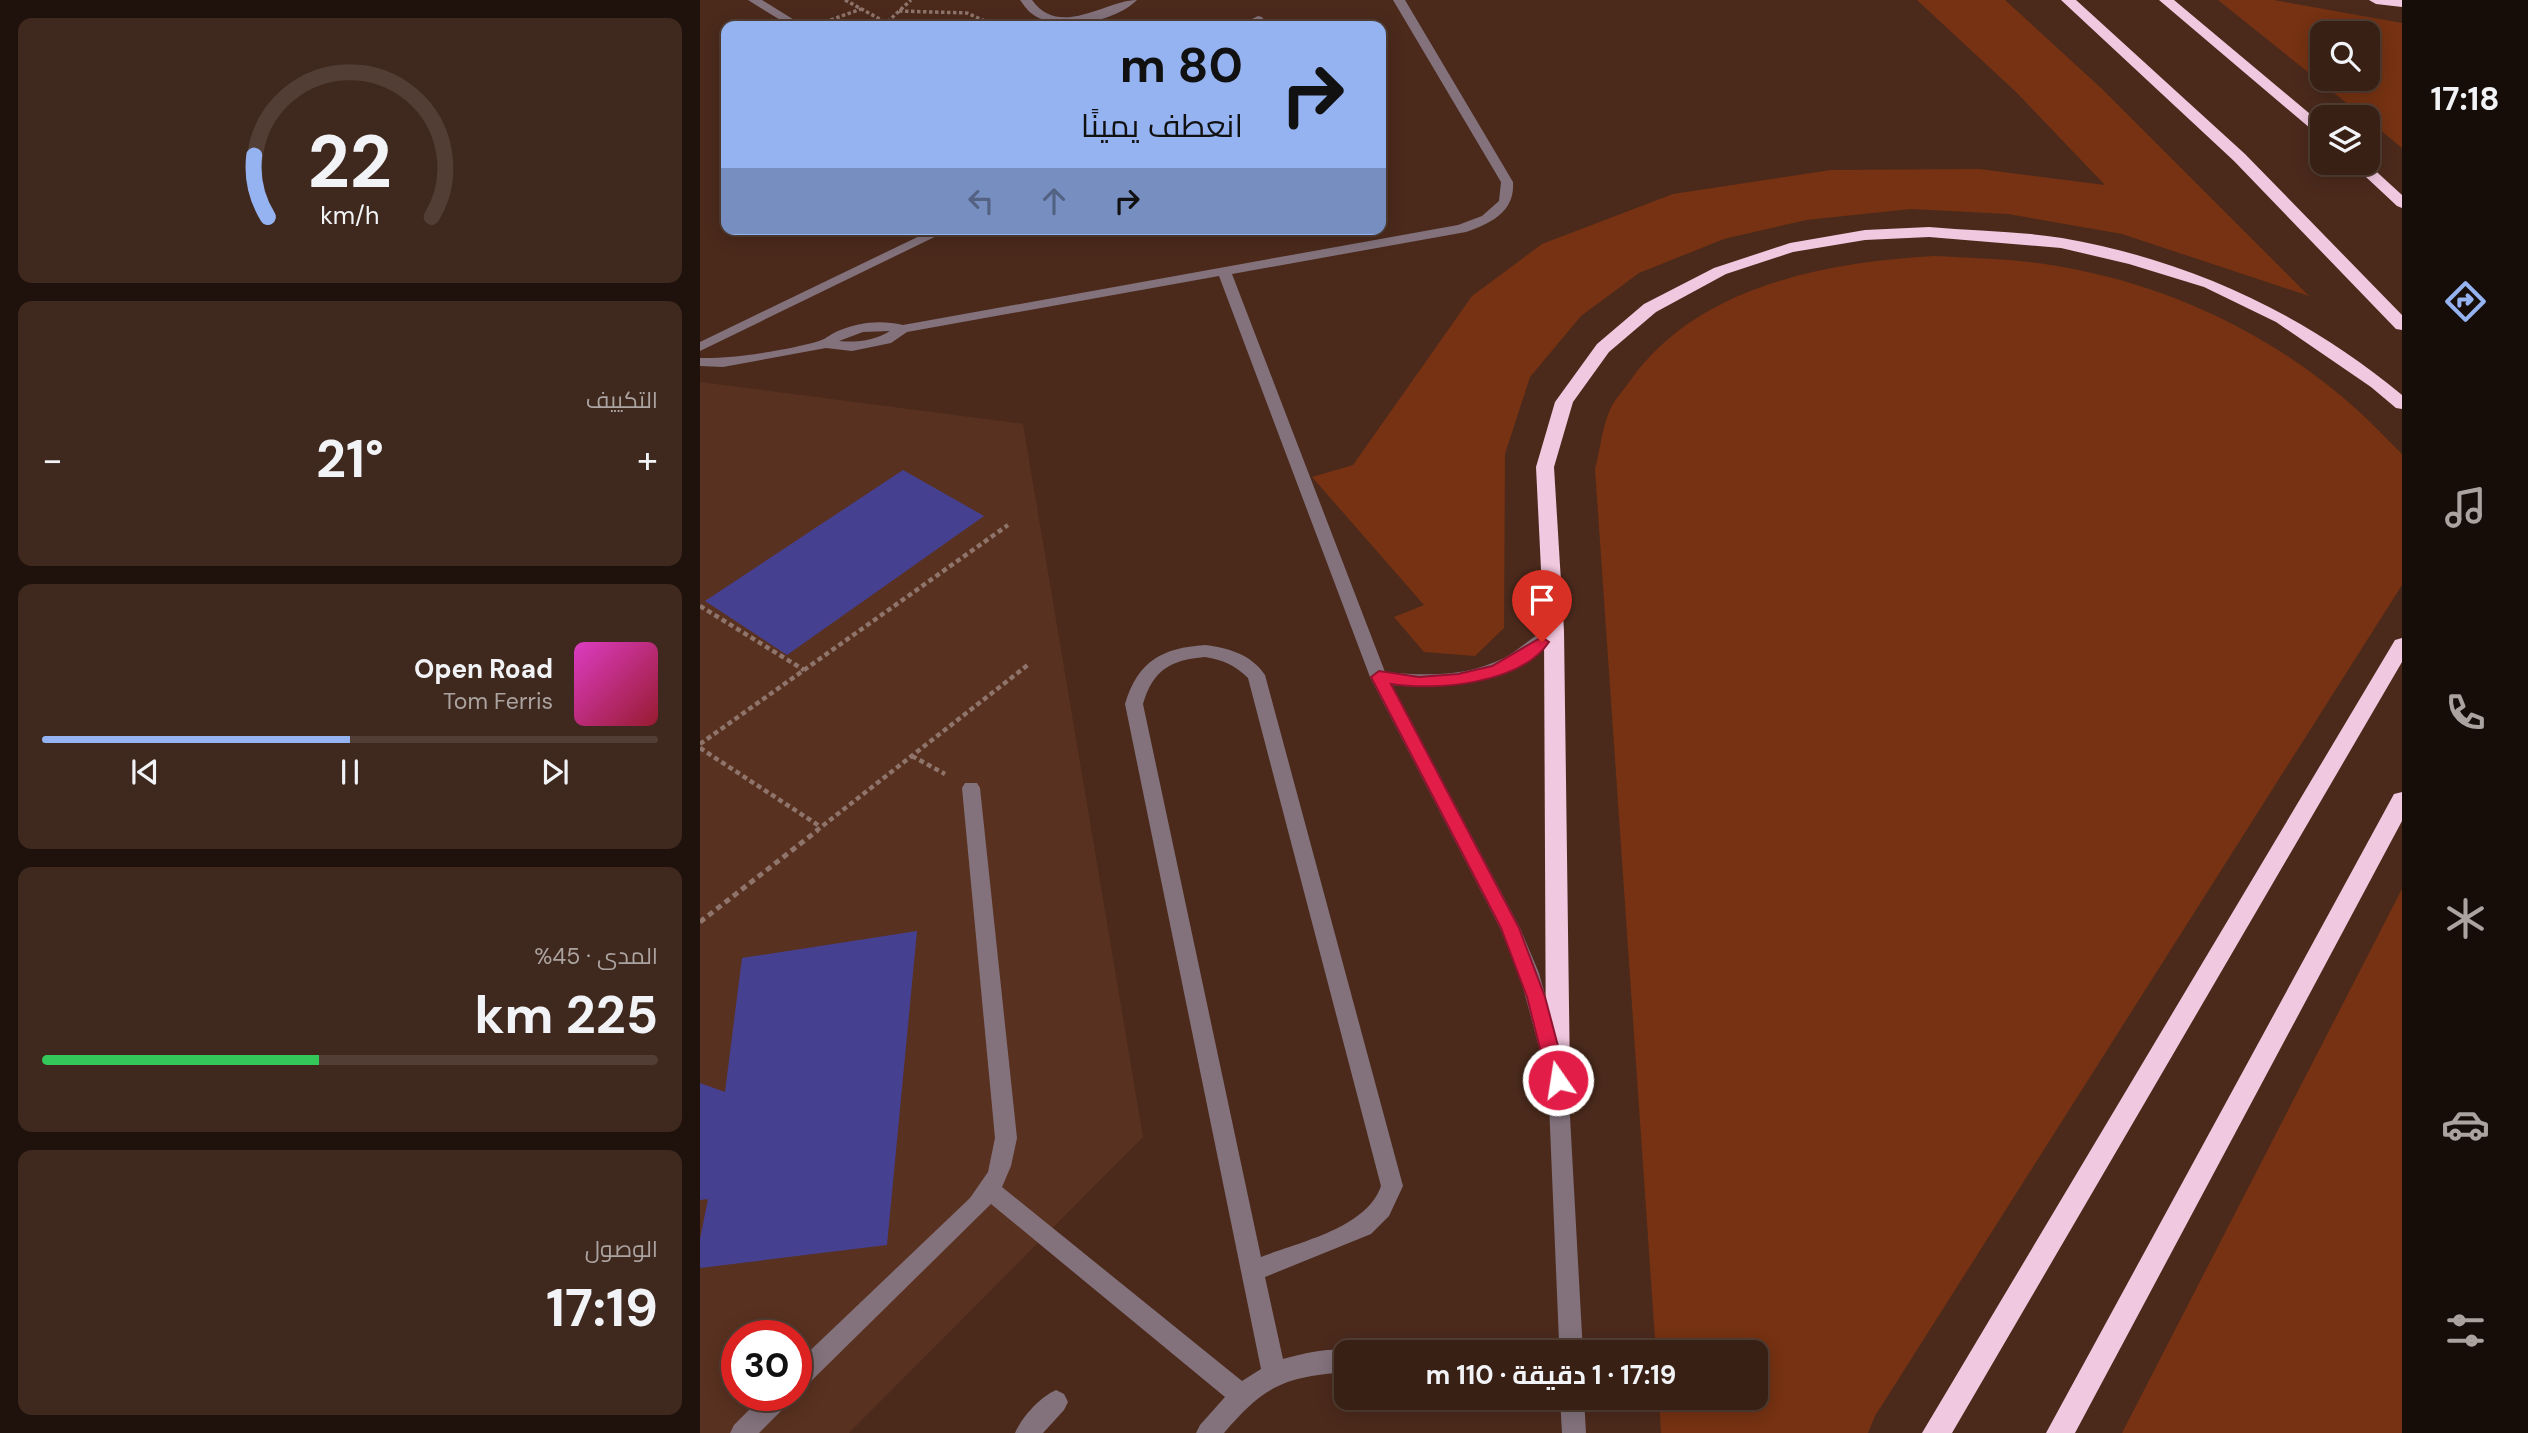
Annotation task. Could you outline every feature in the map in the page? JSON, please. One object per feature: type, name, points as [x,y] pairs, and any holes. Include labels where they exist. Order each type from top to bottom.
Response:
[{"type":"highway","points":[[2068,0],[2230,147],[2402,325]]},
{"type":"highway","points":[[2166,0],[2310,121]]},
{"type":"highway","points":[[2376,0],[2402,3]]},
{"type":"highway","points":[[2371,175],[2402,203]]},
{"type":"highway","points":[[1558,1080],[1554,631],[1545,467],[1564,402],[1603,348],[1650,308],[1720,271],[1790,248],[1865,235],[1928,232],[2061,243],[2134,260],[2210,284],[2282,318],[2377,383],[2402,404]]},
{"type":"highway","points":[[1936,1433],[2402,645]]},
{"type":"highway","points":[[2060,1433],[2402,800]]},
{"type":"street","points":[[754,0],[790,21]]},
{"type":"street","points":[[1026,0],[1033,10],[1052,18],[1084,21]]},
{"type":"street","points":[[1096,21],[1131,0]]},
{"type":"street","points":[[700,362],[723,363],[826,344],[841,348],[876,343],[903,329],[1461,229],[1490,218],[1506,201],[1509,192],[1507,183],[1399,0]]},
{"type":"street","points":[[700,347],[933,235]]},
{"type":"street","points":[[1224,271],[1379,677],[1510,928],[1533,985],[1558,1080],[1571,1340]]},
{"type":"street","points":[[1379,677],[1419,683],[1458,680],[1497,670],[1530,653],[1554,631]]},
{"type":"street","points":[[1253,1271],[1363,1227],[1377,1216],[1388,1201],[1392,1186],[1256,675],[1248,664],[1236,656],[1202,650],[1168,658],[1154,667],[1142,678],[1136,691],[1135,704],[1274,1373]]},
{"type":"street","points":[[812,1364],[990,1191],[1002,1166],[1006,1138],[971,788]]},
{"type":"street","points":[[990,1191],[1241,1395]]},
{"type":"street","points":[[1208,1433],[1241,1395],[1274,1373],[1312,1362],[1334,1361]]},
{"type":"street","points":[[1027,1433],[1056,1402]]},
{"type":"street","points":[[1573,1410],[1574,1433]]},
{"type":"street","points":[[742,1433],[765,1411]]},
{"type":"path","points":[[845,0],[879,21]]},
{"type":"path","points":[[889,21],[911,0]]},
{"type":"path","points":[[828,21],[861,9]]},
{"type":"path","points":[[899,12],[967,13],[985,21]]},
{"type":"path","points":[[821,827],[700,746],[1008,526]]},
{"type":"path","points":[[700,606],[804,670]]},
{"type":"path","points":[[700,922],[1029,664]]},
{"type":"shaded area","points":[[1917,0],[2005,0],[2101,88],[2309,296],[2122,234],[2008,214],[1911,209],[1806,220],[1724,239],[1639,273],[1581,316],[1530,377],[1505,454],[1504,628],[1475,656],[1424,652],[1394,617],[1424,605],[1312,477],[1353,465],[1472,296],[1542,244],[1673,194],[1831,170],[1979,169],[2105,185],[2016,92]]},
{"type":"shaded area","points":[[2218,0],[2274,0],[2402,23],[2402,148],[2380,130],[2380,105],[2349,105],[2332,91],[2380,91],[2380,21],[2310,21],[2310,74]]},
{"type":"shaded area","points":[[1934,256],[1996,259],[2095,274],[2171,297],[2242,329],[2277,349],[2340,395],[2402,454],[2402,585],[1875,1416],[1868,1433],[1661,1433],[1660,1410],[1768,1410],[1768,1340],[1655,1340],[1595,469],[1603,432],[1613,404],[1658,349],[1690,322],[1727,301],[1767,285],[1808,273],[1893,259]]},
{"type":"shaded area","points":[[700,382],[1023,424],[1143,1137],[849,1433],[700,1433]]},
{"type":"shaded area","points":[[2402,889],[2402,1433],[2122,1433]]},
{"type":"building","points":[[903,470],[984,516],[787,655],[705,601]]},
{"type":"building","points":[[917,931],[887,1245],[700,1268],[700,1239],[708,1199],[700,1200],[700,1083],[725,1092],[742,958]]},
{"type":"route","points":[[1542,642],[1530,653],[1497,670],[1458,680],[1419,683],[1379,677],[1510,928],[1529,973],[1544,1020],[1558,1080]]}]
